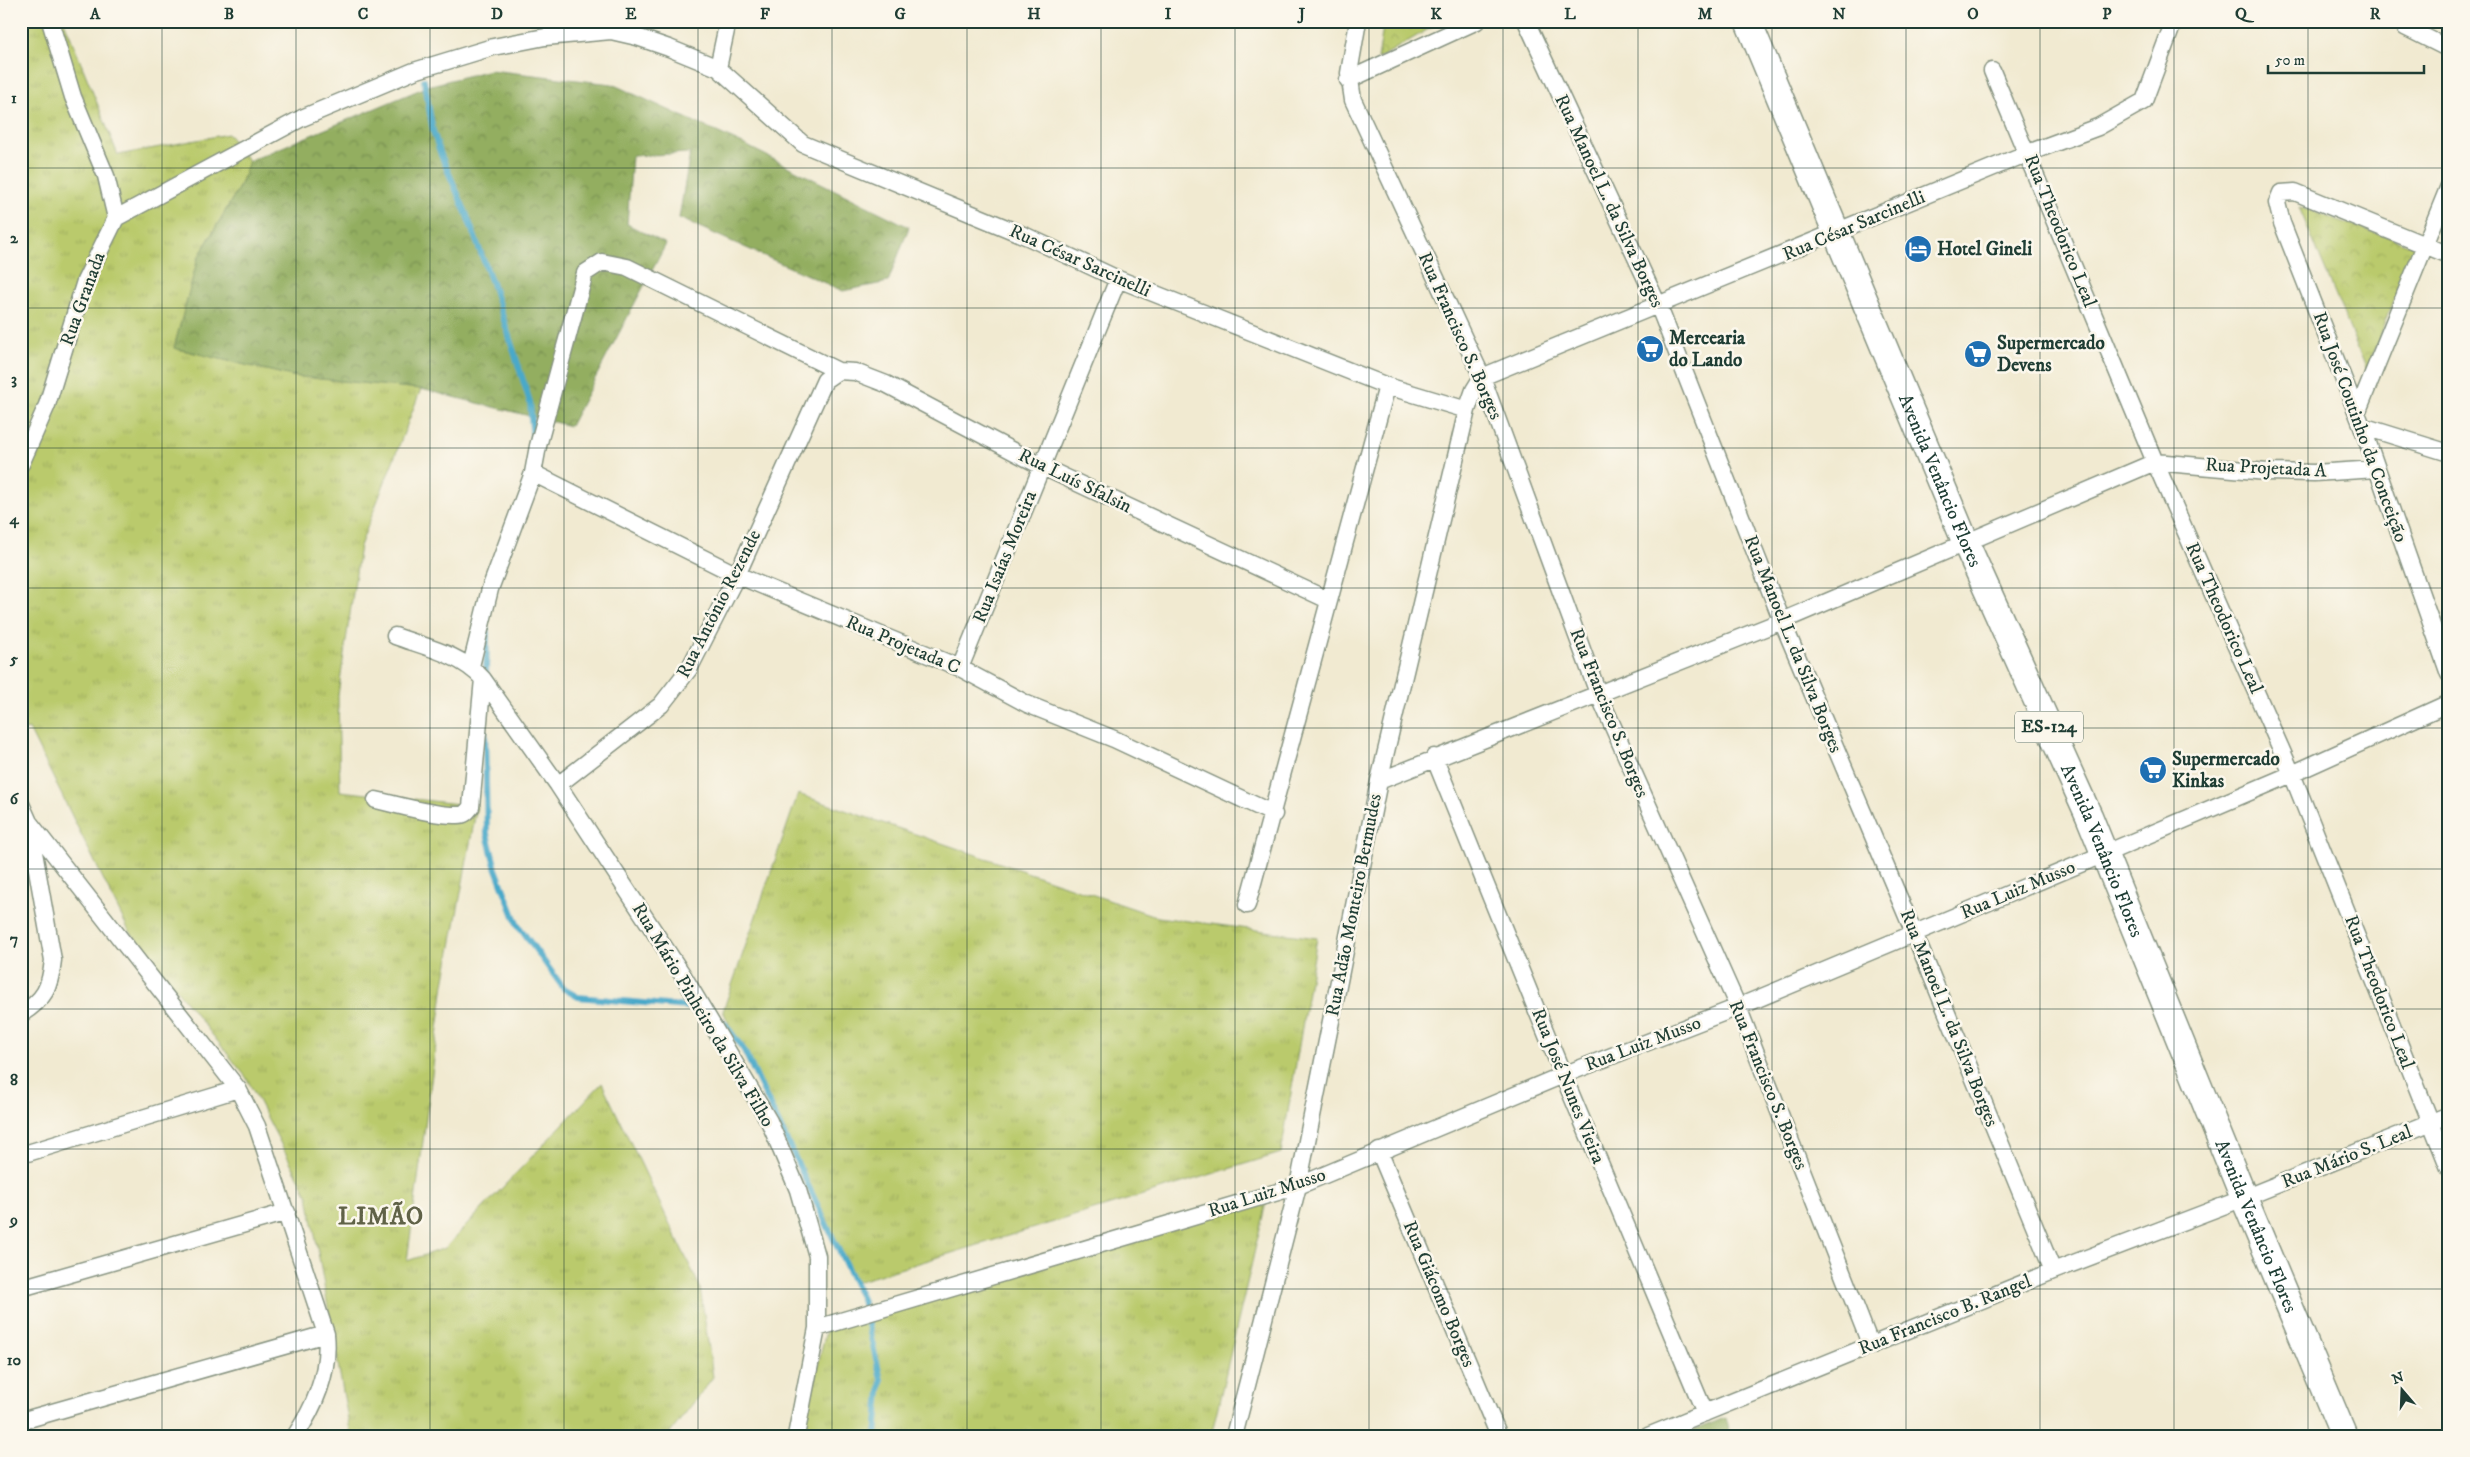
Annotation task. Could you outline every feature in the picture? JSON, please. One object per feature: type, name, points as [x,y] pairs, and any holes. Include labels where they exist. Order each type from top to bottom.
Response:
[{"type":"main road","name":"Avenida Venâncio Flores","points":[[1748,21],[1965,541],[2089,816],[2244,1198],[2344,1436]]},
{"type":"street","points":[[50,21],[73,97],[106,176],[116,218],[302,118],[414,71],[493,47],[545,37],[611,31],[645,40],[718,68],[728,21]]},
{"type":"street","points":[[1348,80],[1358,21]]},
{"type":"street","points":[[1348,80],[1477,21]]},
{"type":"street","name":"Rua Manoel L. da Silva Borges","points":[[1526,21],[1659,307],[1782,621],[1914,933],[2052,1271]]},
{"type":"street","name":"Rua César Sarcinelli","points":[[1482,378],[1659,307],[2028,153],[2098,127],[2144,101],[2174,21]]},
{"type":"street","points":[[2401,21],[2405,27],[2449,49]]},
{"type":"street","name":"Rua César Sarcinelli","points":[[718,68],[803,144],[1028,237],[1118,279],[1386,386],[1467,410]]},
{"type":"street","name":"Rua Theodorico Leal","points":[[1992,71],[2028,153],[2155,462],[2292,774],[2449,1168]]},
{"type":"street","name":"Rua Francisco S. Borges","points":[[1348,80],[1353,100],[1482,378],[1598,693],[1738,1007],[1871,1346]]},
{"type":"street","points":[[2449,186],[2424,246],[2359,420],[2449,453]]},
{"type":"street","name":"Rua José Coutinho da Conceição","points":[[2424,246],[2295,192],[2281,193],[2277,203],[2282,223],[2377,468],[2449,674]]},
{"type":"street","name":"Rua Granada","points":[[21,464],[47,405],[85,281],[116,218]]},
{"type":"street","points":[[2424,246],[2449,254]]},
{"type":"street","name":"Rua Luís Sfalsin","points":[[471,666],[490,588],[533,473],[538,446],[585,273],[602,262],[627,267],[831,376],[855,372],[886,384],[1043,467],[1328,600]]},
{"type":"street","name":"Rua Isaías Moreira","points":[[960,668],[1118,279]]},
{"type":"street","name":"Rua Antônio Rezende","points":[[558,785],[661,705],[689,670],[737,575],[831,376]]},
{"type":"street","name":"Rua Adão Monteiro Bermudes","points":[[1234,1436],[1298,1186],[1379,781],[1467,410],[1474,390],[1482,378]]},
{"type":"street","points":[[1248,906],[1274,814],[1328,600],[1386,386]]},
{"type":"street","points":[[1379,781],[1782,621],[1965,541],[2155,462]]},
{"type":"street","name":"Rua Projetada A","points":[[2155,462],[2314,473],[2377,468]]},
{"type":"street","name":"Rua Projetada C","points":[[533,473],[737,575],[960,668],[1026,704],[1114,739],[1274,814]]},
{"type":"street","points":[[395,636],[471,666]]},
{"type":"street","name":"Rua Mário Pinheiro da Silva Filho","points":[[471,666],[483,679],[558,785],[684,977],[769,1121],[798,1190],[817,1256],[817,1328],[796,1436]]},
{"type":"street","points":[[376,800],[460,816],[467,813],[471,807],[483,679]]},
{"type":"street","name":"Rua Luiz Musso","points":[[817,1328],[1298,1186],[1562,1075],[1738,1007],[2104,854],[2292,774],[2449,703]]},
{"type":"street","name":"Rua José Nunes Vieira","points":[[1434,758],[1562,1075],[1705,1413]]},
{"type":"street","points":[[21,804],[29,822],[54,960],[52,974],[44,995],[36,1005],[21,1014]]},
{"type":"street","points":[[29,822],[238,1089],[258,1126],[326,1334],[328,1355],[325,1371],[309,1415],[295,1436]]},
{"type":"street","points":[[21,1155],[238,1089]]},
{"type":"street","name":"Rua Mário S. Leal","points":[[2244,1198],[2449,1115]]},
{"type":"street","name":"Rua Giácomo Borges","points":[[1379,1152],[1499,1436]]},
{"type":"street","name":"Rua Francisco B. Rangel","points":[[1648,1436],[2052,1271],[2244,1198]]},
{"type":"street","points":[[21,1288],[287,1212]]},
{"type":"street","points":[[21,1421],[326,1334]]},
{"type":"green space","points":[[21,21],[64,21],[118,155],[228,134],[249,161],[242,182],[198,258],[174,348],[292,376],[421,389],[360,546],[338,695],[340,791],[477,806],[444,984],[407,1261],[445,1248],[602,1083],[700,1287],[713,1377],[668,1436],[351,1436],[308,1196],[246,1077],[128,929],[29,729],[21,731]]},
{"type":"green space","points":[[1384,21],[1442,21],[1378,59]]},
{"type":"green space","points":[[490,70],[612,84],[745,145],[909,227],[888,282],[843,291],[679,218],[690,153],[632,156],[627,224],[666,244],[570,426],[421,389],[292,376],[174,348],[198,258],[242,182],[249,161],[431,85]]},
{"type":"green space","points":[[2299,207],[2415,246],[2367,370]]},
{"type":"green space","points":[[798,794],[1158,917],[1317,938],[1281,1153],[853,1283],[723,1011]]},
{"type":"green space","points":[[1268,1194],[1211,1436],[801,1436],[826,1331]]},
{"type":"green space","points":[[1725,1418],[1730,1436],[1679,1436]]},
{"type":"waterway","points":[[424,80],[433,131],[492,283],[530,402],[533,441]]},
{"type":"waterway","points":[[486,678],[487,630]]},
{"type":"waterway","points":[[485,733],[487,834],[496,869],[517,924],[564,989],[578,997],[688,1007],[700,1011]]},
{"type":"waterway","points":[[712,1015],[726,1025],[744,1050],[862,1299],[881,1380],[876,1436]]},
{"type":"place","name":"Hotel Gineli","points":[[1918,249]]},
{"type":"place","name":"Mercearia do Lando","points":[[1650,349]]},
{"type":"place","name":"Supermercado Devens","points":[[1978,354]]},
{"type":"place","name":"Supermercado Kinkas","points":[[2153,770]]},
{"type":"district","name":"LIMÃO","points":[[381,1217]]}]
